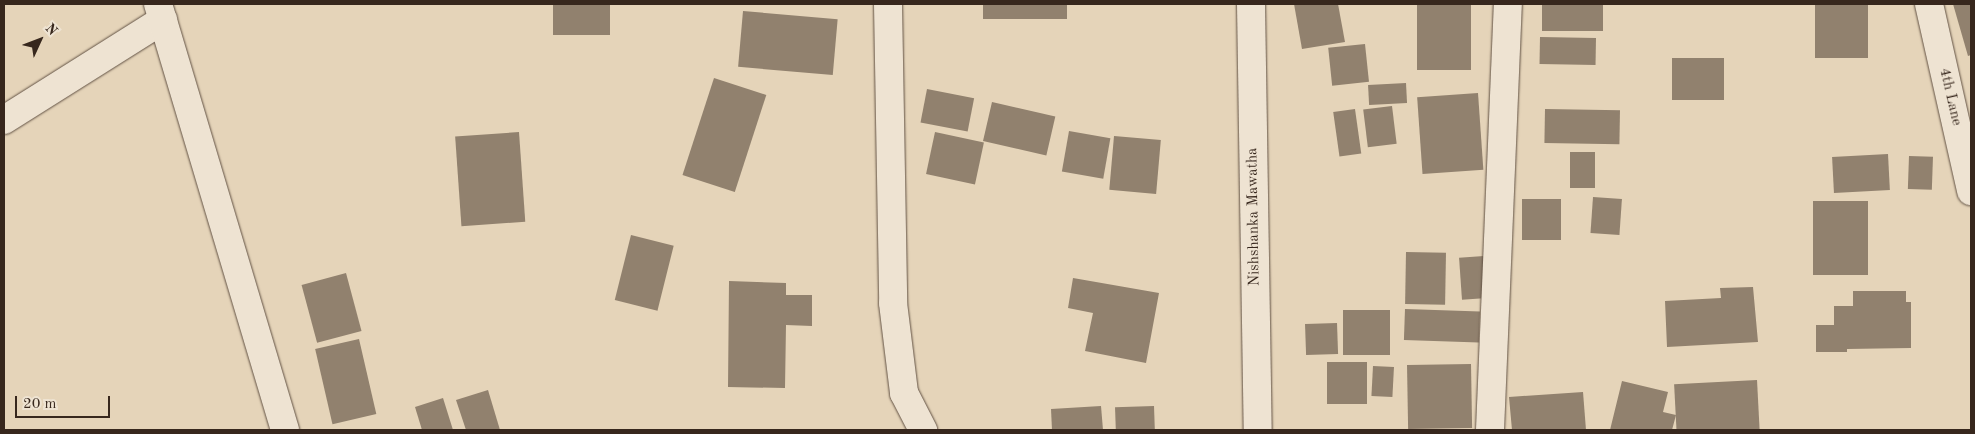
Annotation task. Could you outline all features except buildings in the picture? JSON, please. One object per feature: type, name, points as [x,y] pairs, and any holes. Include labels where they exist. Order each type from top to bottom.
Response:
[{"type":"street","points":[[888,4],[893,303],[904,393],[923,430]]},
{"type":"street","name":"Nishshanka Mawatha","points":[[1251,4],[1258,430]]},
{"type":"street","points":[[1490,430],[1508,4]]},
{"type":"street","name":"4th Lane","points":[[1929,4],[1971,191]]},
{"type":"street","points":[[4,120],[161,12],[285,430]]}]
